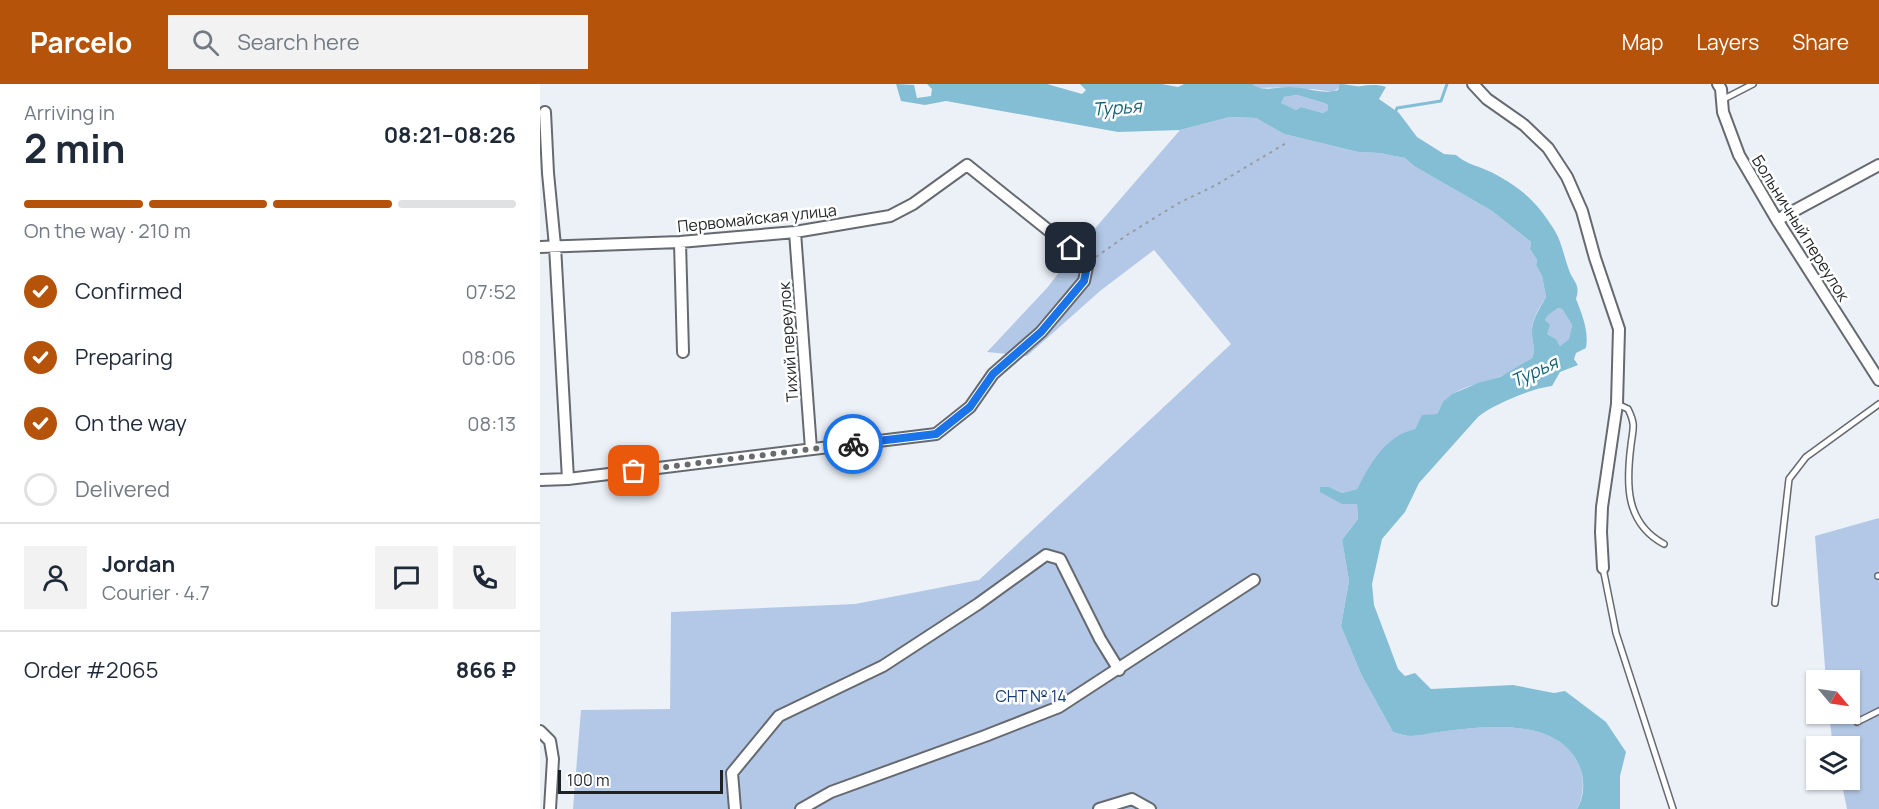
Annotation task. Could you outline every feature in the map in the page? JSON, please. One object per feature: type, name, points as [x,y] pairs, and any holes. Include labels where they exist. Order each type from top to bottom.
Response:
[{"type":"street","points":[[1474,84],[1487,99],[1524,125],[1548,148],[1567,177],[1582,211],[1619,329],[1617,404],[1602,507],[1603,568]]},
{"type":"street","name":"Больничный переулок","points":[[1718,84],[1721,89],[1723,112],[1739,155],[1777,220],[1879,380]]},
{"type":"street","points":[[545,112],[568,478]]},
{"type":"street","name":"Первомайская улица","points":[[540,247],[680,242],[795,232],[890,216],[913,204],[967,165],[1088,262]]},
{"type":"street","points":[[1777,220],[1879,165]]},
{"type":"street","name":"Тихий переулок","points":[[795,232],[811,450]]},
{"type":"street","points":[[680,242],[683,352]]},
{"type":"street","points":[[540,480],[936,434],[970,407],[993,374],[1041,332],[1084,281],[1088,262]]},
{"type":"street","points":[[735,809],[732,773],[779,716],[883,666],[978,604],[1046,555],[1060,559],[1100,639],[1119,670]]},
{"type":"street","points":[[801,809],[831,792],[1059,707],[1254,580]]},
{"type":"street","points":[[540,731],[550,741],[554,759],[550,809]]},
{"type":"street","points":[[1099,809],[1132,799],[1150,809]]},
{"type":"lane","points":[[1722,100],[1753,84]]},
{"type":"lane","points":[[1617,404],[1628,409],[1634,421],[1630,461],[1630,502],[1645,530],[1664,544]]},
{"type":"lane","points":[[1775,603],[1790,479],[1806,457],[1879,404]]},
{"type":"lane","points":[[1603,568],[1616,633],[1673,809]]},
{"type":"lane","points":[[1860,720],[1879,711]]},
{"type":"path","points":[[1088,262],[1177,204],[1216,185],[1288,142]]},
{"type":"green space","points":[[1253,84],[1340,84],[1340,87],[1333,92],[1292,87],[1259,88]]},
{"type":"green space","points":[[1297,95],[1324,103],[1328,105],[1328,110],[1323,113],[1301,107],[1296,110],[1280,103],[1284,97]]},
{"type":"green space","name":"СНТ № 14","points":[[1230,117],[1256,118],[1284,134],[1358,152],[1405,158],[1414,166],[1492,211],[1531,242],[1530,249],[1537,260],[1536,265],[1542,276],[1546,297],[1533,324],[1532,358],[1499,377],[1456,392],[1442,404],[1437,414],[1422,416],[1415,429],[1406,432],[1389,445],[1367,472],[1357,489],[1342,493],[1329,487],[1357,503],[1358,519],[1342,540],[1349,581],[1341,626],[1361,674],[1393,732],[1414,736],[1496,727],[1536,731],[1554,738],[1568,749],[1581,770],[1582,793],[1577,809],[573,809],[581,710],[670,709],[671,612],[855,604],[979,580],[1231,344],[1154,250],[1100,291],[1027,356],[987,352],[1047,288],[1078,248],[1180,130]]},
{"type":"green space","points":[[1558,308],[1562,309],[1572,325],[1569,339],[1560,346],[1556,339],[1547,334],[1548,324],[1545,320],[1548,314]]},
{"type":"green space","points":[[1879,518],[1879,809],[1847,809],[1843,790],[1860,790],[1860,736],[1832,736],[1830,724],[1860,724],[1860,670],[1825,670],[1815,536]]},
{"type":"water","name":"Турья","points":[[896,84],[914,85],[917,98],[931,96],[932,89],[927,84],[1047,84],[1082,94],[1086,90],[1080,84],[1162,84],[1178,87],[1184,84],[1253,84],[1266,89],[1290,87],[1327,92],[1338,90],[1340,84],[1379,85],[1386,87],[1379,99],[1399,113],[1417,137],[1444,154],[1456,155],[1493,173],[1529,197],[1555,231],[1577,286],[1576,299],[1586,329],[1586,348],[1576,353],[1574,359],[1578,365],[1560,372],[1552,386],[1513,398],[1478,417],[1419,483],[1405,512],[1382,539],[1372,584],[1374,605],[1398,669],[1405,676],[1415,673],[1431,689],[1513,685],[1554,693],[1565,691],[1606,722],[1626,752],[1620,776],[1620,809],[1577,809],[1582,798],[1583,787],[1579,765],[1568,749],[1554,738],[1536,731],[1497,727],[1414,736],[1393,732],[1361,674],[1341,626],[1349,581],[1342,540],[1358,519],[1357,504],[1342,504],[1320,492],[1320,487],[1329,487],[1342,493],[1357,489],[1380,452],[1395,438],[1415,429],[1422,415],[1437,414],[1443,402],[1452,394],[1500,377],[1532,358],[1534,352],[1533,324],[1546,297],[1542,276],[1536,265],[1537,260],[1530,249],[1531,242],[1492,211],[1414,166],[1405,158],[1358,152],[1284,134],[1256,118],[1230,117],[1180,130],[1118,132],[946,101],[925,105],[901,101]],"holes":[[[1297,95],[1324,103],[1328,105],[1328,110],[1323,113],[1301,107],[1296,110],[1281,103],[1284,97]],[[1558,308],[1562,309],[1572,325],[1569,339],[1560,346],[1556,339],[1547,334],[1550,325],[1545,320]]]},
{"type":"waterway","points":[[1395,114],[1397,108],[1441,101],[1447,84]]},
{"type":"way so far","points":[[634,471],[853,444]]},
{"type":"route","points":[[853,444],[936,434],[970,407],[993,374],[1041,332],[1084,281],[1088,262],[1071,248]]}]
